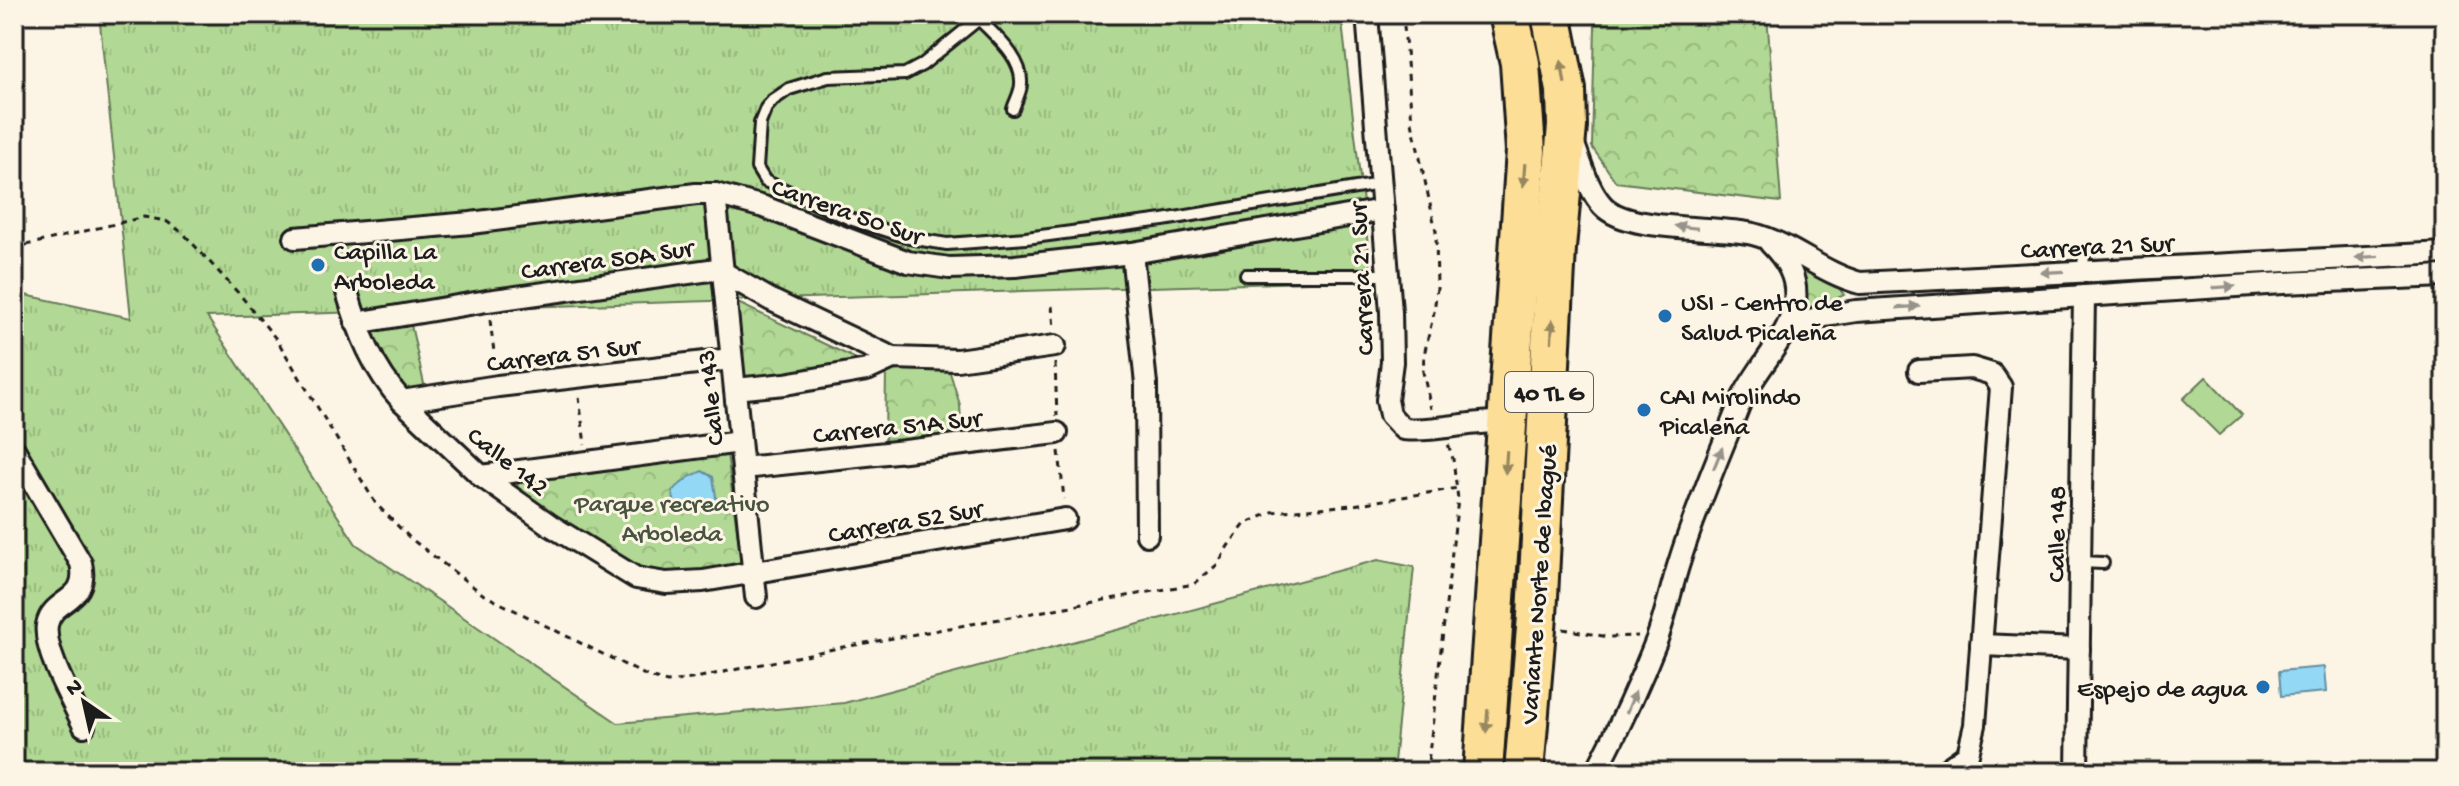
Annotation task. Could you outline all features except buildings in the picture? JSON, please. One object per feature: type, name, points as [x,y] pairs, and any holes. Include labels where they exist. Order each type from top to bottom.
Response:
[{"type":"highway","name":"Variante Norte de Ibagué","points":[[1483,772],[1526,151],[1520,63],[1509,14]]},
{"type":"highway","name":"Variante Norte de Ibagué","points":[[1524,772],[1537,616],[1556,248],[1567,126],[1566,90],[1551,14]]},
{"type":"street","name":"Carrera 21 Sur","points":[[1367,14],[1392,325],[1392,362],[1387,400],[1390,415],[1403,429],[1472,422],[1509,422]]},
{"type":"street","name":"Carrera 21 Sur","points":[[1567,126],[1593,192],[1605,208],[1624,219],[1751,233],[1780,242],[1839,278],[1860,283],[2083,261],[2168,268],[2445,253]]},
{"type":"street","name":"Carrera 50 Sur","points":[[295,238],[471,223],[715,194],[764,207],[908,262],[949,268],[1015,266],[1132,253],[1383,210]]},
{"type":"street","name":"Calle 143","points":[[715,194],[756,597]]},
{"type":"street","name":"Carrera 21 Sur","points":[[1600,768],[1630,706],[1658,636],[1679,562],[1715,463],[1748,386],[1790,318],[1796,291],[1792,273],[1784,258],[1763,237]]},
{"type":"street","points":[[1132,253],[1146,384],[1147,535]]},
{"type":"street","points":[[2168,268],[2171,291]]},
{"type":"street","name":"Carrera 50A Sur","points":[[356,323],[710,270],[723,271],[771,300],[893,358]]},
{"type":"street","name":"Carrera 21 Sur","points":[[1780,337],[1818,317],[1856,311],[2445,276]]},
{"type":"street","points":[[1856,311],[1860,283]]},
{"type":"street","name":"Calle 142","points":[[347,292],[361,338],[375,365],[402,401],[481,476],[550,525],[636,578],[666,583],[703,581],[753,572]]},
{"type":"street","name":"Calle 148","points":[[2077,772],[2084,296]]},
{"type":"street","points":[[735,389],[867,370],[893,358],[957,360],[1055,346]]},
{"type":"street","name":"Carrera 51 Sur","points":[[402,401],[498,386],[731,359]]},
{"type":"street","points":[[1919,371],[1972,368],[1992,374],[2001,387],[1975,725],[1968,754],[1943,772]]},
{"type":"street","name":"Carrera 51A Sur","points":[[743,468],[1057,433]]},
{"type":"street","points":[[481,476],[740,442]]},
{"type":"street","points":[[14,449],[81,563],[84,575],[80,589],[50,615],[46,636],[50,652],[84,726]]},
{"type":"street","name":"Carrera 52 Sur","points":[[753,572],[1065,519]]},
{"type":"street","points":[[1981,645],[2079,649]]},
{"type":"lane","points":[[1013,109],[1022,86],[1019,68],[982,17],[922,65],[905,74],[828,77],[789,89],[766,108],[760,123],[757,168],[765,181],[850,219],[909,238],[947,244],[1026,238],[1163,220],[1380,184]]},
{"type":"lane","points":[[1246,275],[1388,275]]},
{"type":"lane","points":[[2080,562],[2103,563]]},
{"type":"path","points":[[1403,14],[1412,122],[1436,231],[1437,288],[1423,372],[1431,409],[1453,459],[1458,488],[1427,772]]},
{"type":"path","points":[[14,248],[144,217],[166,221],[183,233],[277,340],[376,504],[410,538],[484,595],[649,677],[667,682],[1194,584],[1218,564],[1245,524],[1272,512],[1353,505],[1458,488]]},
{"type":"path","points":[[487,301],[498,386]]},
{"type":"path","points":[[576,377],[587,462]]},
{"type":"path","points":[[1537,616],[1558,628],[1609,637],[1658,636]]},
{"type":"green space","points":[[99,14],[1341,14],[1372,280],[207,317],[356,544],[618,723],[844,703],[1378,560],[1414,567],[1393,772],[20,772],[16,293],[131,318]]},
{"type":"green space","points":[[1592,14],[1767,14],[1781,202],[1616,182],[1592,147],[1595,25]]},
{"type":"green space","points":[[1797,264],[1836,284],[1844,295],[1797,318]]},
{"type":"green space","points":[[723,296],[869,365],[734,381]]},
{"type":"green space","points":[[411,325],[426,393],[403,392],[378,364],[369,331]]},
{"type":"green space","points":[[948,366],[960,405],[962,437],[885,444],[886,369]]},
{"type":"green space","points":[[2206,377],[2242,415],[2219,435],[2183,399]]},
{"type":"green space","name":"Parque recreativo Arboleda","points":[[727,453],[742,569],[663,572],[630,568],[514,496],[519,481],[590,474]]},
{"type":"water","points":[[702,471],[713,477],[717,503],[676,509],[672,491]]},
{"type":"water","points":[[2324,667],[2326,692],[2281,696],[2279,671]]},
{"type":"place","name":"Capilla La Arboleda","points":[[318,265]]},
{"type":"place","name":"USI - Centro de Salud Picaleña","points":[[1665,316]]},
{"type":"place","name":"CAI Mirolindo Picaleña","points":[[1644,410]]},
{"type":"place","name":"Espejo de agua","points":[[2263,687]]}]
